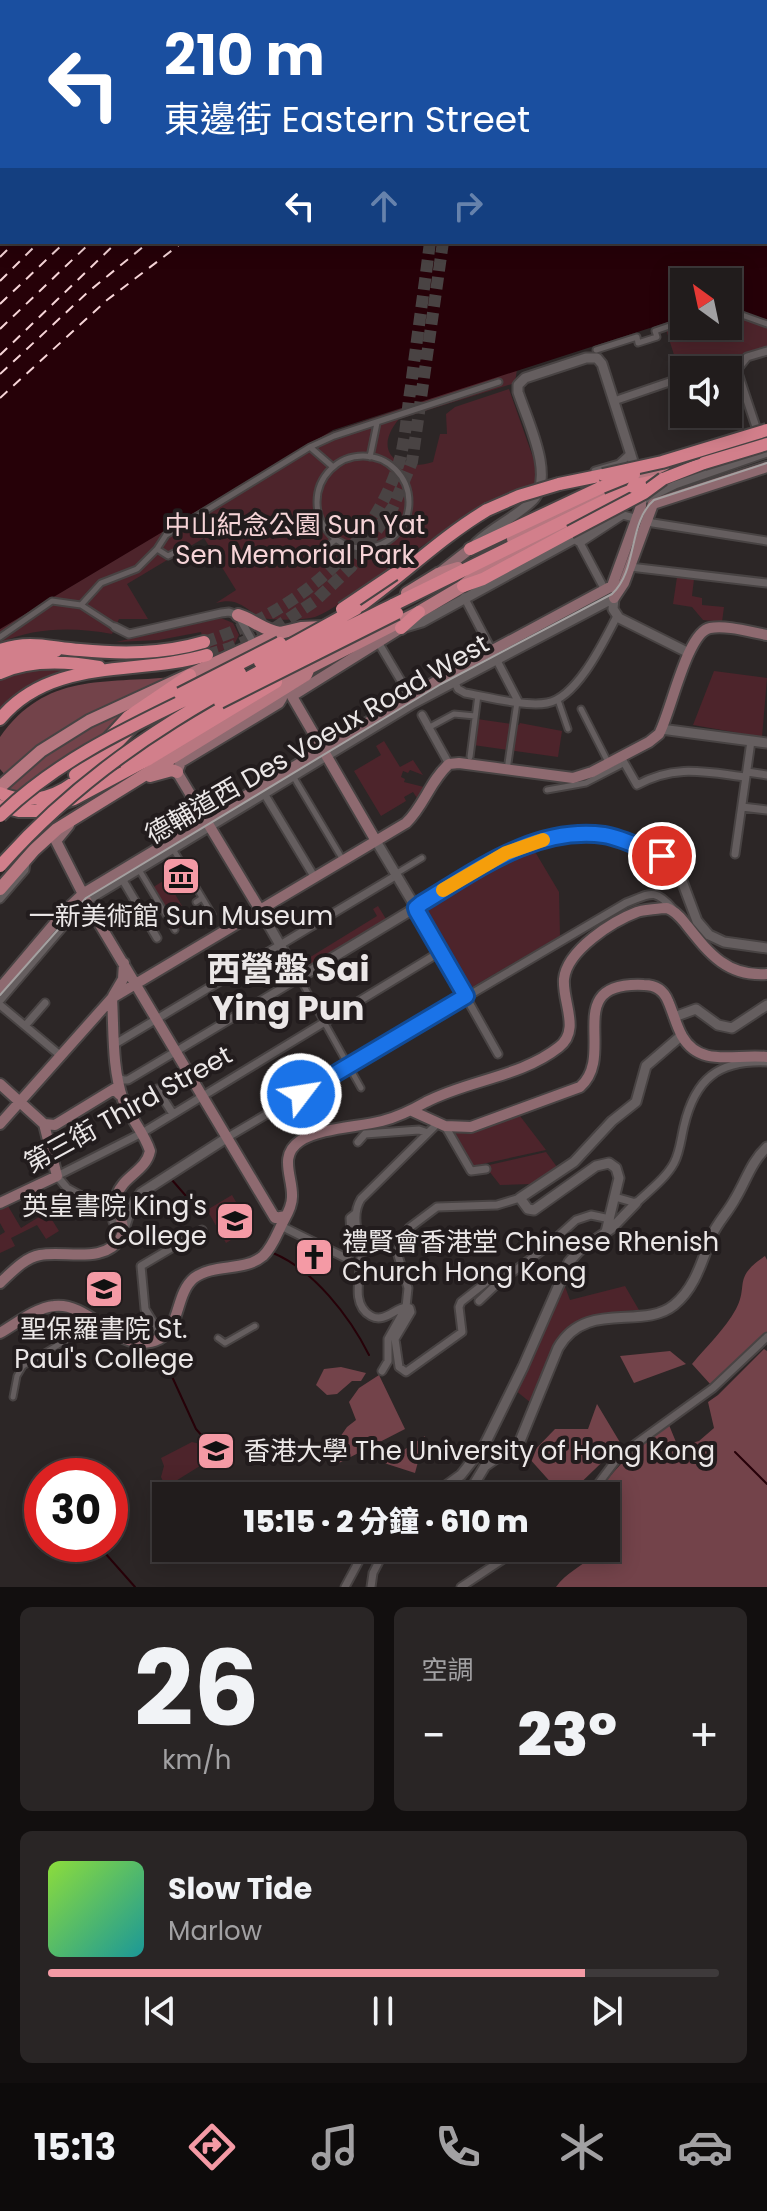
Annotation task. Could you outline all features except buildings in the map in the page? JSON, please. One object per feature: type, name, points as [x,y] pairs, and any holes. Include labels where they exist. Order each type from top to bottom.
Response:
[{"type":"highway","points":[[0,793],[35,799],[62,789],[94,768],[152,710],[333,614],[487,510],[543,488],[765,436]]},
{"type":"highway","points":[[0,866],[36,827],[80,787],[164,725],[256,674],[619,493],[663,479],[765,436]]},
{"type":"highway","points":[[470,549],[662,462]]},
{"type":"highway","points":[[464,592],[644,493],[663,479]]},
{"type":"highway","points":[[0,816],[35,785],[82,754],[337,621],[397,579],[449,535]]},
{"type":"highway","points":[[105,781],[142,751],[220,702],[402,610],[451,578]]},
{"type":"highway","points":[[401,628],[419,612]]},
{"type":"highway","points":[[0,650],[31,644],[70,650],[142,652],[206,648],[184,661],[110,669],[71,676],[41,686],[18,701],[0,719]]},
{"type":"highway","points":[[0,661],[22,655],[70,650]]},
{"type":"highway","points":[[0,673],[18,666],[40,663],[78,663],[110,669]]},
{"type":"highway","points":[[62,789],[128,717],[190,675]]},
{"type":"highway","points":[[0,806],[19,811],[44,810],[74,799],[283,687]]},
{"type":"main road","points":[[0,889],[57,829],[306,675],[309,668],[464,592],[480,572],[641,489],[675,461],[765,436]]},
{"type":"main road","points":[[609,594],[641,519],[656,502],[767,467]]},
{"type":"main road","points":[[609,594],[622,589],[630,567],[641,519],[641,489]]},
{"type":"main road","points":[[438,574],[450,572],[641,489]]},
{"type":"main road","points":[[0,787],[57,740],[124,704],[280,633],[347,623],[438,574],[470,549]]},
{"type":"main road","name":"德輔道西 Des Voeux Road West","points":[[0,988],[36,952],[67,909],[85,897],[325,752],[410,696],[609,594]]},
{"type":"main road","points":[[238,615],[250,619],[266,631],[280,633]]},
{"type":"main road","points":[[283,687],[401,628]]},
{"type":"main road","points":[[112,998],[376,841],[417,813],[433,784],[449,764],[567,779],[610,767],[652,740],[661,729],[698,635],[710,628],[767,635]]},
{"type":"main road","points":[[257,642],[376,841]]},
{"type":"main road","points":[[177,772],[181,762],[279,703],[283,687]]},
{"type":"main road","points":[[138,780],[165,771],[177,772]]},
{"type":"main road","points":[[177,772],[260,910]]},
{"type":"main road","points":[[73,821],[56,841],[85,897],[281,1220]]},
{"type":"main road","points":[[662,897],[670,912],[718,963],[744,973],[767,974]]},
{"type":"main road","points":[[0,1333],[34,1313],[54,1306],[70,1308],[131,1341],[145,1343],[162,1337],[170,1330],[181,1297],[195,1278],[207,1271],[260,1258],[271,1246],[292,1199],[288,1160],[298,1143],[309,1137],[382,1121],[423,1106],[513,1070],[561,1046],[568,1037],[570,1026],[564,978],[578,952],[593,938],[636,912],[670,912]]},
{"type":"main road","points":[[0,1124],[112,998],[123,979],[123,961]]},
{"type":"main road","points":[[423,1106],[437,1123],[477,1126],[574,1090],[584,1084],[591,1073],[594,1009],[609,991],[630,985],[655,986],[665,995],[682,1035],[695,1050],[712,1058],[767,1060]]},
{"type":"main road","points":[[112,998],[117,1077],[124,1103]]},
{"type":"main road","points":[[44,1124],[55,1125],[108,1092],[114,1087],[117,1077]]},
{"type":"main road","points":[[0,1084],[44,1124],[57,1176]]},
{"type":"main road","points":[[0,1283],[31,1258],[44,1255],[77,1256],[103,1251],[112,1247],[123,1232],[116,1200],[121,1186],[144,1166],[149,1148],[116,1089],[108,1092]]},
{"type":"main road","name":"第三街 Third Street","points":[[0,1203],[57,1176]]},
{"type":"main road","points":[[0,1341],[47,1313],[70,1308]]},
{"type":"street","points":[[742,315],[767,324]]},
{"type":"street","points":[[596,350],[637,337],[638,343],[657,337],[655,331],[670,326]]},
{"type":"street","points":[[742,363],[747,357],[767,351]]},
{"type":"street","points":[[631,453],[619,464],[556,483],[548,481],[543,474],[518,392],[521,380],[586,358],[597,358],[602,364],[631,453],[641,489]]},
{"type":"street","points":[[81,605],[101,583],[137,569],[166,535],[310,447],[499,382]]},
{"type":"street","points":[[614,401],[670,382]]},
{"type":"street","points":[[742,382],[765,436]]},
{"type":"street","points":[[370,457],[377,422]]},
{"type":"street","points":[[310,447],[333,467]]},
{"type":"street","points":[[609,467],[641,489],[675,485],[767,453]]},
{"type":"street","points":[[370,457],[389,464],[403,480],[409,500],[404,522],[391,539],[373,547],[353,548],[335,540],[323,526],[316,507],[320,485],[333,467],[351,458],[370,457]]},
{"type":"street","points":[[470,549],[531,502],[541,490],[543,474]]},
{"type":"street","points":[[577,541],[610,518],[623,497]]},
{"type":"street","points":[[401,628],[422,622],[464,592],[577,541],[623,515],[767,541]]},
{"type":"street","points":[[311,558],[335,540]]},
{"type":"street","points":[[577,541],[609,594],[617,616],[689,653]]},
{"type":"street","points":[[157,549],[168,556],[176,552]]},
{"type":"street","points":[[630,567],[767,583]]},
{"type":"street","points":[[464,592],[518,701],[507,770]]},
{"type":"street","points":[[0,637],[52,601],[81,605],[129,634],[221,613],[238,615],[247,621],[257,642]]},
{"type":"street","points":[[454,681],[461,692],[540,704],[558,700],[580,676],[617,616]]},
{"type":"street","points":[[378,642],[410,696]]},
{"type":"street","name":"德輔道西 Des Voeux Road West","points":[[262,790],[293,776],[325,752],[454,681],[494,655]]},
{"type":"street","points":[[470,757],[478,695]]},
{"type":"street","points":[[558,700],[568,729]]},
{"type":"street","points":[[547,790],[586,783],[610,767],[581,709]]},
{"type":"street","points":[[428,728],[454,714],[475,716]]},
{"type":"street","points":[[422,715],[449,764]]},
{"type":"street","points":[[661,729],[767,743]]},
{"type":"street","points":[[735,854],[751,741]]},
{"type":"street","points":[[621,761],[637,785],[653,776],[682,770],[767,775]]},
{"type":"street","points":[[293,776],[344,860]]},
{"type":"street","points":[[262,790],[315,878]]},
{"type":"street","points":[[742,807],[767,810]]},
{"type":"street","points":[[117,1077],[128,1080],[506,853],[525,845],[580,835],[602,835],[670,861],[679,873],[697,921],[709,935],[724,942],[767,948]]},
{"type":"street","points":[[739,838],[750,840]]},
{"type":"street","points":[[376,841],[498,1054]]},
{"type":"street","points":[[170,845],[212,914]]},
{"type":"street","points":[[115,1044],[422,858]]},
{"type":"street","points":[[0,899],[26,864]]},
{"type":"street","points":[[141,873],[175,930]]},
{"type":"street","points":[[120,876],[157,938]]},
{"type":"street","points":[[113,1222],[123,1232],[131,1207],[141,1193],[228,1137],[626,903],[654,893],[662,897],[670,912]]},
{"type":"street","points":[[196,902],[202,898]]},
{"type":"street","points":[[260,910],[361,1088]]},
{"type":"street","points":[[143,935],[152,929]]},
{"type":"street","name":"德輔道西 Des Voeux Road West","points":[[0,1002],[36,952]]},
{"type":"street","name":"第三街 Third Street","points":[[57,1176],[142,1133],[440,952]]},
{"type":"street","points":[[0,1002],[61,1056]]},
{"type":"street","points":[[25,1026],[45,1003]]},
{"type":"street","points":[[674,1017],[696,1009],[718,1025],[732,1028],[767,1005]]},
{"type":"street","points":[[382,1371],[388,1361],[388,1339],[406,1307],[407,1284],[397,1252],[413,1223],[440,1206],[497,1205],[520,1198],[574,1162],[608,1124],[636,1102],[644,1069],[682,1035]]},
{"type":"street","points":[[452,1482],[484,1446],[569,1262],[606,1232],[675,1162],[693,1096],[701,1084],[732,1064],[767,1060]]},
{"type":"street","points":[[157,1089],[173,1114]]},
{"type":"street","points":[[406,1307],[378,1318],[364,1309],[358,1290],[361,1259],[355,1214],[361,1199],[437,1123],[471,1171],[486,1169]]},
{"type":"street","points":[[358,1142],[365,1134],[419,1130],[428,1133]]},
{"type":"street","points":[[475,1482],[485,1466],[520,1441],[558,1348],[571,1332],[593,1321],[662,1312],[680,1299],[701,1268],[717,1226],[735,1200],[755,1160],[767,1147]]},
{"type":"street","points":[[520,1198],[528,1209],[534,1210],[596,1166],[606,1163],[614,1166],[619,1173],[606,1232]]},
{"type":"street","points":[[57,1176],[67,1188],[98,1205]]},
{"type":"street","points":[[615,1197],[636,1203]]},
{"type":"street","points":[[281,1220],[346,1258],[352,1251],[349,1220],[355,1214]]},
{"type":"street","points":[[479,1301],[576,1220],[594,1215],[610,1219]]},
{"type":"street","points":[[162,1337],[145,1309],[141,1266],[202,1230]]},
{"type":"street","points":[[406,1307],[411,1312],[395,1342],[399,1367],[406,1372],[462,1332],[461,1302],[489,1280],[494,1279],[498,1283]]},
{"type":"street","points":[[218,1338],[225,1343],[255,1326]]},
{"type":"street","points":[[13,1397],[17,1376],[23,1366],[78,1333]]},
{"type":"street","points":[[599,1482],[619,1456],[713,1388],[767,1337]]},
{"type":"street","points":[[345,1587],[358,1562]]},
{"type":"street","points":[[371,1587],[379,1562]]},
{"type":"street","points":[[461,1587],[499,1562]]},
{"type":"green space","points":[[742,311],[767,320],[767,347],[739,356],[674,356],[664,323],[670,321],[670,340],[742,340]]},
{"type":"green space","name":"中山紀念公園 Sun Yat Sen Memorial Park","points":[[517,369],[515,383],[399,419],[391,431],[388,450],[400,462],[409,465],[433,462],[440,434],[447,434],[446,414],[455,407],[509,389],[542,483],[498,501],[456,524],[322,614],[304,619],[271,619],[260,617],[235,602],[216,603],[236,590],[204,538],[127,584],[148,619],[119,619],[112,634],[55,630],[27,634],[0,643],[0,629],[323,435]]},
{"type":"green space","points":[[677,577],[694,579],[692,596],[702,598],[702,605],[724,607],[722,622],[703,620],[692,607],[673,604]]},
{"type":"green space","points":[[221,618],[233,623],[239,635],[235,643],[208,659],[201,632],[159,640],[116,642]]},
{"type":"green space","points":[[66,669],[66,672],[29,687],[0,712],[0,680],[26,670]]},
{"type":"green space","points":[[714,671],[767,678],[762,737],[693,725]]},
{"type":"green space","points":[[477,719],[562,731],[558,757],[473,745]]},
{"type":"green space","points":[[384,741],[400,767],[413,760],[423,775],[403,771],[401,777],[405,779],[404,782],[424,787],[417,798],[413,792],[404,797],[406,801],[381,816],[354,771],[381,755],[376,746]]},
{"type":"green space","points":[[531,845],[559,892],[560,936],[469,989],[422,910]]},
{"type":"green space","points":[[166,879],[191,921],[177,929],[152,888]]},
{"type":"green space","points":[[378,906],[386,919],[302,969],[299,964],[377,916],[373,909]]},
{"type":"green space","points":[[520,1116],[546,1150],[473,1166],[452,1134],[469,1134]]},
{"type":"green space","points":[[546,1152],[557,1167],[531,1184],[500,1185],[485,1166]]},
{"type":"green space","points":[[232,1195],[251,1228],[226,1243],[207,1210]]},
{"type":"green space","points":[[8,1206],[21,1228],[47,1212],[59,1231],[46,1239],[37,1225],[11,1238],[15,1246],[0,1253],[0,1235],[5,1232],[0,1223],[0,1210]]},
{"type":"green space","points":[[564,1284],[570,1300],[625,1286],[639,1310],[591,1317],[565,1333],[548,1360],[531,1403],[515,1390]]},
{"type":"green space","points":[[192,1442],[209,1446],[216,1456],[174,1482],[164,1482],[161,1458]]},
{"type":"shaded area","points":[[0,244],[767,244],[767,320],[742,311],[742,268],[670,268],[670,322],[333,430],[0,629]]},
{"type":"shaded area","points":[[173,677],[6,776],[0,769],[0,737],[18,716],[37,701],[78,685]]},
{"type":"shaded area","points":[[133,707],[98,741],[19,793],[3,789],[76,732]]},
{"type":"shaded area","points":[[765,1256],[767,1332],[711,1385],[692,1364],[732,1316],[740,1301],[748,1270]]},
{"type":"shaded area","points":[[764,1349],[767,1351],[767,1587],[556,1587],[585,1562],[620,1562],[620,1482],[605,1482],[639,1444],[669,1425],[678,1447],[699,1441],[714,1428],[708,1402]]},
{"type":"shaded area","points":[[670,1351],[686,1364],[634,1383],[620,1356]]},
{"type":"shaded area","points":[[341,1367],[366,1373],[361,1381],[352,1381],[337,1394],[327,1395],[316,1385],[324,1369]]},
{"type":"shaded area","points":[[379,1375],[405,1429],[337,1464],[329,1453],[347,1427],[356,1420],[349,1402],[359,1388]]},
{"type":"shaded area","points":[[597,1404],[621,1444],[582,1482],[550,1482],[528,1457],[555,1429],[588,1429]]},
{"type":"shaded area","points":[[425,1436],[415,1473],[384,1463]]},
{"type":"waterway","points":[[172,1180],[193,1204]]},
{"type":"waterway","points":[[273,1253],[303,1271],[329,1296],[352,1325],[369,1355]]},
{"type":"waterway","points":[[169,1370],[196,1429],[210,1445]]},
{"type":"waterway","points":[[735,1452],[767,1484]]},
{"type":"waterway","points":[[113,1562],[135,1587]]},
{"type":"ferry route","points":[[0,257],[13,244]]},
{"type":"ferry route","points":[[0,281],[37,244]]},
{"type":"ferry route","points":[[0,304],[63,244]]},
{"type":"ferry route","points":[[0,329],[89,244]]},
{"type":"ferry route","points":[[0,355],[115,244]]},
{"type":"ferry route","points":[[0,374],[88,292],[147,244]]},
{"type":"ferry route","points":[[0,398],[107,300],[180,244]]},
{"type":"tunnel","points":[[204,642],[268,615],[297,596],[325,574],[371,522],[388,492],[402,450],[430,244]]},
{"type":"tunnel","points":[[207,655],[275,628],[315,601],[351,567],[393,507],[412,462],[443,244]]},
{"type":"tram line","points":[[0,995],[86,898],[441,684],[612,594],[626,572],[640,521],[654,500],[767,463]]},
{"type":"slow traffic","points":[[443,890],[506,853],[543,840]]},
{"type":"place","name":"一新美術館 Sun Museum","points":[[181,876]]},
{"type":"place","name":"英皇書院 King's College","points":[[235,1221]]},
{"type":"place","name":"禮賢會香港堂 Chinese Rhenish Church Hong Kong","points":[[314,1257]]},
{"type":"place","name":"聖保羅書院 St. Paul's College","points":[[104,1289]]},
{"type":"place","name":"香港大學 The University of Hong Kong","points":[[216,1451]]},
{"type":"district","name":"西營盤 Sai Ying Pun","points":[[288,988]]},
{"type":"route","points":[[301,1094],[466,996],[417,911],[416,908],[422,903],[506,853],[535,842],[602,835],[662,856]]}]
